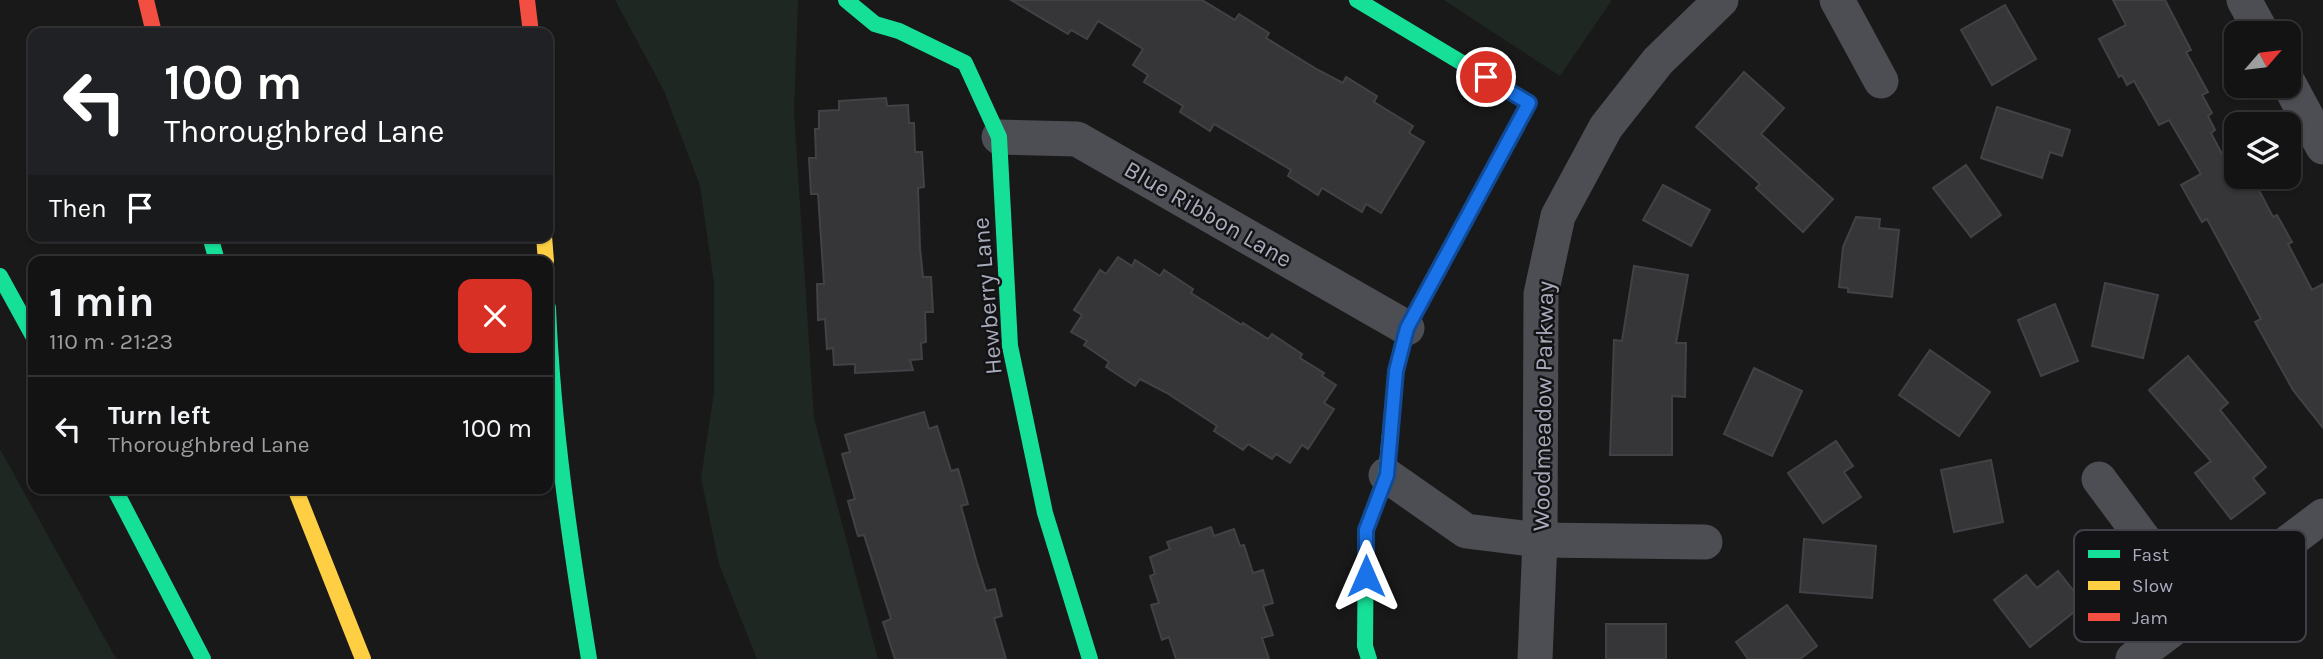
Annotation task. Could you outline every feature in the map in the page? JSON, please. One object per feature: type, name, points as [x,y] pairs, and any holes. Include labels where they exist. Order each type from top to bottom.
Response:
[{"type":"main road","points":[[146,0],[153,28]]},
{"type":"main road","points":[[527,0],[530,28]]},
{"type":"main road","name":"Hewberry Lane","points":[[846,0],[875,24],[899,31],[965,63],[999,137],[1010,346],[1045,513],[1090,659]]},
{"type":"main road","points":[[1357,0],[1529,103],[1407,328],[1396,371],[1387,475],[1366,530],[1365,646],[1369,659]]},
{"type":"main road","points":[[0,276],[28,327]]},
{"type":"main road","points":[[0,292],[28,334]]},
{"type":"main road","points":[[553,401],[562,489],[589,659]]},
{"type":"main road","points":[[117,494],[203,659]]},
{"type":"main road","points":[[297,494],[363,659]]},
{"type":"street","name":"Woodmeadow Parkway","points":[[1535,659],[1540,540],[1541,294],[1558,216],[1606,127],[1658,61],[1721,0]]},
{"type":"street","points":[[1837,0],[1881,81]]},
{"type":"street","points":[[2244,0],[2255,21]]},
{"type":"street","points":[[2297,98],[2323,147]]},
{"type":"street","name":"Blue Ribbon Lane","points":[[999,137],[1077,139],[1407,328]]},
{"type":"street","points":[[1387,475],[1466,531],[1540,540],[1705,542]]},
{"type":"street","points":[[2099,480],[2136,530]]},
{"type":"street","points":[[2304,530],[2323,516]]},
{"type":"street","points":[[2133,659],[2156,642]]},
{"type":"shaded area","points":[[615,0],[798,0],[794,112],[814,418],[878,659],[757,659],[719,564],[701,478],[714,392],[714,283],[700,186],[664,91]]},
{"type":"shaded area","points":[[1444,0],[1612,0],[1560,76]]},
{"type":"shaded area","points":[[0,449],[114,655],[117,659],[0,659]]},
{"type":"building","points":[[1011,0],[1202,0],[1235,20],[1239,14],[1269,33],[1266,38],[1318,70],[1343,83],[1346,77],[1377,96],[1374,102],[1413,126],[1409,133],[1424,142],[1381,213],[1366,204],[1362,212],[1322,188],[1318,195],[1288,176],[1291,170],[1214,124],[1210,131],[1180,112],[1183,106],[1144,82],[1148,75],[1133,65],[1143,49],[1098,21],[1087,39],[1071,30],[1068,34]]},
{"type":"building","points":[[2113,0],[2165,0],[2191,50],[2186,52],[2208,92],[2202,95],[2212,113],[2208,116],[2215,130],[2211,133],[2224,158],[2224,189],[2258,189],[2273,217],[2277,215],[2292,242],[2288,244],[2312,290],[2323,284],[2323,428],[2293,390],[2255,322],[2261,319],[2207,219],[2202,222],[2181,185],[2201,174],[2169,120],[2159,125],[2134,81],[2127,85],[2122,75],[2119,77],[2099,39],[2126,25]]},
{"type":"building","points":[[2005,5],[2036,59],[1992,85],[1961,30]]},
{"type":"building","points":[[1744,72],[1784,108],[1761,134],[1833,199],[1803,232],[1756,188],[1760,184],[1696,127]]},
{"type":"building","points":[[886,98],[887,106],[908,105],[909,123],[914,123],[915,152],[922,152],[924,187],[918,188],[920,248],[923,277],[931,277],[933,312],[925,312],[926,342],[921,343],[922,359],[910,360],[913,370],[855,373],[855,364],[834,365],[833,348],[827,349],[825,319],[818,320],[817,284],[824,284],[818,194],[811,194],[809,158],[816,158],[815,129],[819,129],[819,111],[839,110],[839,101]]},
{"type":"building","points":[[1997,107],[2070,130],[2062,156],[2050,152],[2042,178],[1981,158]]},
{"type":"building","points":[[1966,165],[2001,215],[1971,237],[1933,188]]},
{"type":"building","points":[[1663,185],[1710,210],[1691,246],[1643,220]]},
{"type":"building","points":[[1856,217],[1880,219],[1879,228],[1899,230],[1892,297],[1848,292],[1848,288],[1839,287],[1843,247]]},
{"type":"building","points":[[1118,257],[1132,266],[1135,260],[1160,276],[1164,270],[1193,289],[1191,293],[1242,325],[1243,323],[1268,339],[1272,334],[1302,354],[1300,358],[1324,373],[1322,376],[1336,385],[1324,403],[1334,409],[1308,449],[1302,445],[1290,463],[1276,454],[1272,459],[1248,444],[1243,450],[1214,431],[1217,426],[1167,393],[1140,379],[1135,386],[1106,367],[1109,362],[1084,345],[1087,341],[1071,332],[1082,315],[1074,310],[1100,270],[1106,274]]},
{"type":"building","points":[[1634,266],[1688,275],[1676,343],[1686,343],[1685,397],[1672,396],[1672,455],[1610,455],[1614,340],[1622,341]]},
{"type":"building","points":[[2105,283],[2158,295],[2143,358],[2092,346]]},
{"type":"building","points":[[2055,304],[2078,361],[2041,376],[2018,320]]},
{"type":"building","points":[[1930,350],[1990,392],[1959,436],[1899,395]]},
{"type":"building","points":[[2188,356],[2228,403],[2220,410],[2266,467],[2253,478],[2265,493],[2231,519],[2195,473],[2211,461],[2149,390]]},
{"type":"building","points":[[1754,368],[1802,391],[1772,456],[1724,434]]},
{"type":"building","points":[[924,412],[929,429],[937,426],[951,471],[958,469],[968,504],[961,506],[977,563],[986,591],[995,589],[1002,616],[994,618],[1006,659],[895,659],[883,622],[891,619],[864,535],[858,536],[848,501],[855,499],[842,454],[850,452],[845,435]]},
{"type":"building","points":[[1836,441],[1853,466],[1844,472],[1861,497],[1823,523],[1788,473]]},
{"type":"building","points":[[1991,460],[2003,522],[1954,532],[1941,470]]},
{"type":"building","points":[[1211,527],[1214,536],[1234,529],[1240,546],[1244,545],[1253,573],[1263,570],[1273,603],[1263,606],[1273,635],[1262,638],[1269,659],[1176,659],[1169,637],[1162,640],[1151,605],[1159,603],[1150,576],[1155,574],[1150,557],[1170,549],[1167,542]]},
{"type":"building","points":[[1804,539],[1876,546],[1872,598],[1800,592]]},
{"type":"building","points":[[2058,571],[2074,591],[2074,612],[2030,647],[1994,600],[2026,575],[2037,588]]},
{"type":"building","points":[[1787,605],[1817,646],[1800,659],[1748,659],[1736,642]]},
{"type":"building","points":[[1606,624],[1666,624],[1666,659],[1606,659]]},
{"type":"traffic: fast","points":[[846,0],[875,24],[899,31],[965,63],[999,137],[1010,346],[1045,513],[1090,659]]},
{"type":"traffic: fast","points":[[1357,0],[1529,103],[1407,328],[1396,371],[1386,475],[1366,529],[1365,646],[1369,659]]},
{"type":"traffic: fast","points":[[212,242],[216,256]]},
{"type":"traffic: fast","points":[[0,276],[28,327]]},
{"type":"traffic: fast","points":[[553,382],[563,484],[589,659]]},
{"type":"traffic: fast","points":[[117,494],[203,659]]},
{"type":"traffic: slow","points":[[544,242],[546,256]]},
{"type":"traffic: slow","points":[[297,494],[363,659]]},
{"type":"traffic: jam","points":[[146,0],[153,28]]},
{"type":"traffic: jam","points":[[527,0],[530,28]]},
{"type":"route","points":[[1366,576],[1366,530],[1387,475],[1396,371],[1407,328],[1529,103],[1486,77]]}]
